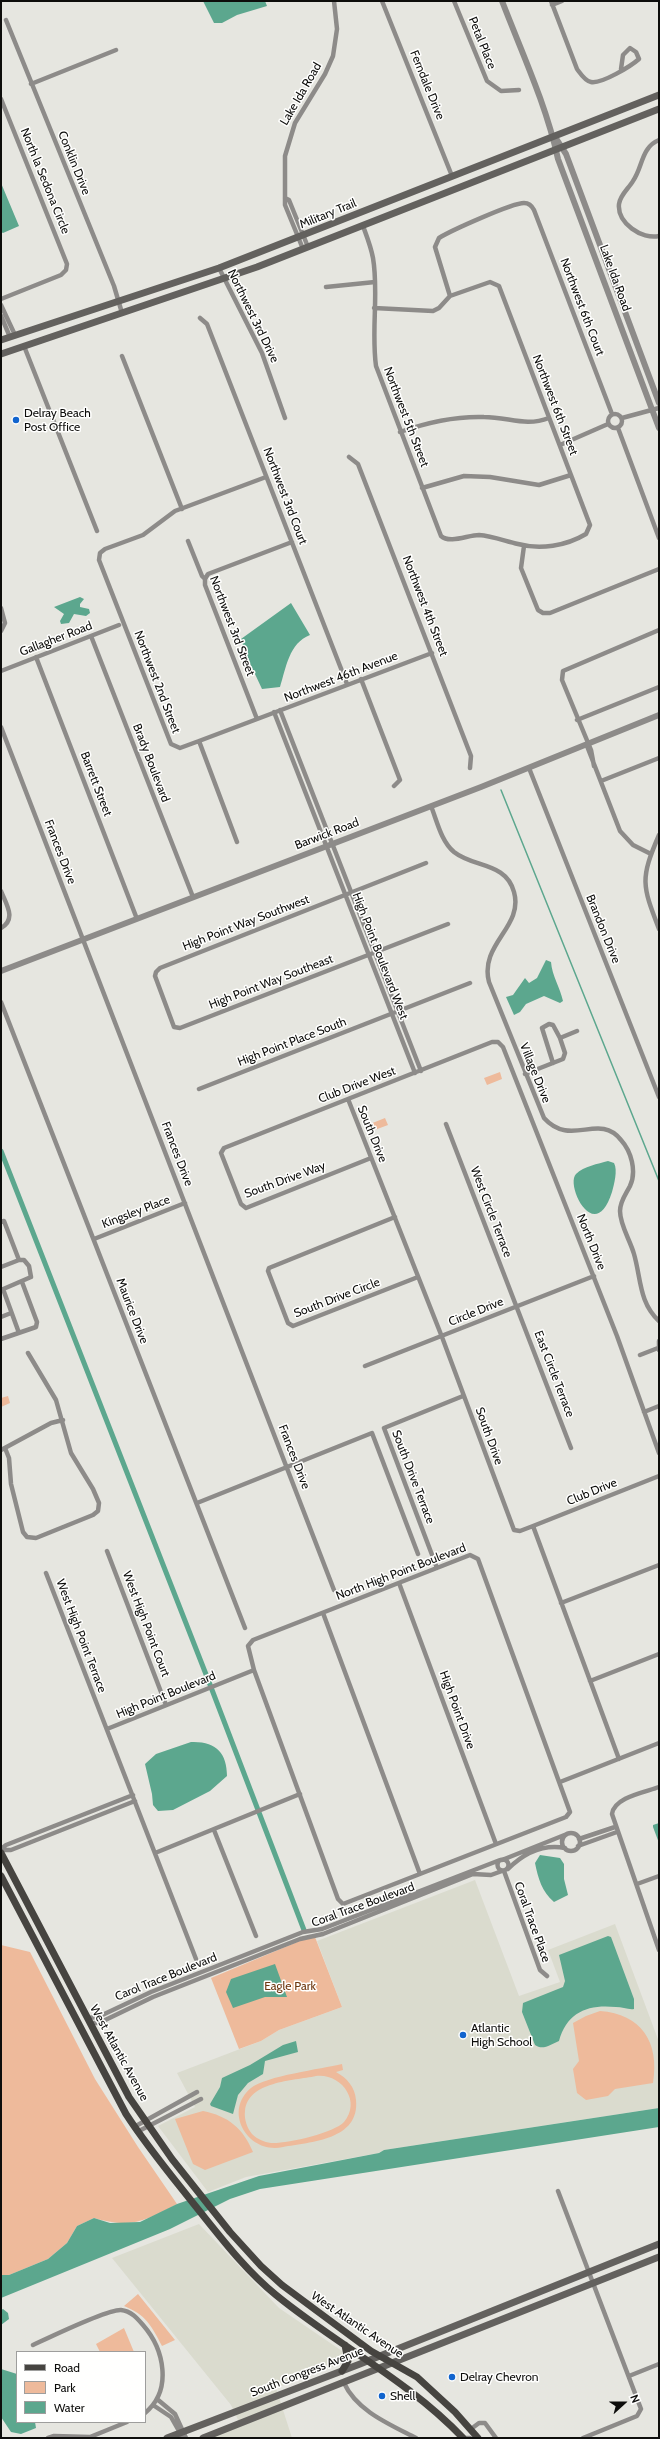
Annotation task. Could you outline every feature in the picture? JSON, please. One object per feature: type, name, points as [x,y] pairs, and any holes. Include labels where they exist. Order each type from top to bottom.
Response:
[{"type":"main road","name":"Military Trail","points":[[1,340],[219,268],[659,95]]},
{"type":"main road","name":"Military Trail","points":[[1,354],[225,279],[659,109]]},
{"type":"main road","name":"West Atlantic Avenue","points":[[1,1851],[129,2097],[146,2123],[242,2246],[282,2285],[329,2322],[392,2364],[409,2371],[423,2382],[471,2429],[478,2438]]},
{"type":"main road","name":"West Atlantic Avenue","points":[[1,1876],[71,2010],[136,2129],[204,2217],[234,2253],[274,2294],[381,2369],[429,2405],[462,2438]]},
{"type":"main road","points":[[71,2010],[83,2021],[89,2021]]},
{"type":"main road","name":"South Congress Avenue","points":[[167,2438],[183,2435],[273,2397],[368,2361],[659,2244]]},
{"type":"main road","name":"South Congress Avenue","points":[[203,2438],[264,2413],[381,2369],[659,2257]]},
{"type":"main road","points":[[342,2371],[348,2360],[344,2344]]},
{"type":"main road","points":[[264,2413],[270,2408],[273,2397]]},
{"type":"street","name":"Lake Ida Road","points":[[306,248],[289,200],[285,198],[284,170],[290,135],[300,111],[325,74],[335,49],[337,29],[334,1]]},
{"type":"street","name":"Ferndale Drive","points":[[382,1],[452,176]]},
{"type":"street","name":"Petal Place","points":[[454,1],[487,81],[500,91],[519,90]]},
{"type":"street","name":"Lake Ida Road","points":[[502,1],[554,136],[591,220],[659,403]]},
{"type":"street","points":[[562,1],[551,3],[577,68],[584,78],[591,82],[598,81],[614,75],[621,69],[629,68],[640,59],[636,52],[630,48],[622,55],[621,69]]},
{"type":"street","name":"Conklin Drive","points":[[6,20],[114,286],[122,313]]},
{"type":"street","points":[[31,84],[116,50]]},
{"type":"street","name":"North la Sedona Circle","points":[[1,99],[66,259],[66,270],[61,275],[1,299]]},
{"type":"street","points":[[659,140],[647,150],[638,173],[622,196],[618,205],[621,214],[635,231],[645,237],[659,236]]},
{"type":"street","name":"Lake Ida Road","points":[[559,148],[656,409],[659,428]]},
{"type":"street","name":"Northwest 6th Court","points":[[450,296],[449,286],[438,259],[435,247],[436,241],[441,236],[523,203],[532,207],[612,414]]},
{"type":"street","name":"Northwest 5th Street","points":[[363,226],[373,258],[375,282],[374,308],[376,366],[439,534],[444,539],[450,540],[470,536],[483,536],[524,546]]},
{"type":"street","name":"Northwest 3rd Drive","points":[[219,268],[262,353],[285,418]]},
{"type":"street","points":[[326,287],[375,282]]},
{"type":"street","name":"Northwest 6th Street","points":[[450,296],[490,282],[499,286],[590,525],[588,532],[583,536],[557,545],[541,547],[524,546]]},
{"type":"street","points":[[374,308],[429,312],[439,308],[450,296]]},
{"type":"street","points":[[1,305],[12,336]]},
{"type":"street","points":[[1,316],[12,336]]},
{"type":"street","name":"Northwest 3rd Court","points":[[200,318],[207,324],[347,684]]},
{"type":"street","points":[[24,346],[97,531]]},
{"type":"street","points":[[122,356],[182,509],[266,477]]},
{"type":"street","points":[[622,418],[656,409]]},
{"type":"street","points":[[608,424],[608,419],[612,414],[617,414],[622,418]]},
{"type":"street","points":[[400,432],[433,421],[458,417],[486,416],[528,423],[549,418]]},
{"type":"street","points":[[618,428],[621,425],[622,418]]},
{"type":"street","points":[[608,424],[611,427],[618,428]]},
{"type":"street","points":[[560,445],[608,424]]},
{"type":"street","points":[[618,428],[659,538]]},
{"type":"street","name":"Northwest 4th Street","points":[[348,457],[358,464],[471,756],[470,768]]},
{"type":"street","points":[[422,488],[464,476],[490,477],[539,485],[571,475]]},
{"type":"street","name":"Northwest 2nd Street","points":[[174,747],[170,742],[121,624],[99,560],[100,553],[105,549],[143,535],[172,513],[182,509]]},
{"type":"street","name":"Northwest 3rd Street","points":[[188,541],[257,719]]},
{"type":"street","points":[[204,579],[208,574],[292,542]]},
{"type":"street","points":[[524,546],[521,568],[538,610],[543,614],[550,613],[659,570]]},
{"type":"street","points":[[1,608],[4,626],[1,631]]},
{"type":"street","name":"Gallagher Road","points":[[1,671],[121,624]]},
{"type":"street","points":[[651,854],[633,845],[624,836],[594,766],[594,758],[577,720],[562,680],[562,674],[565,668],[659,630]]},
{"type":"street","name":"Brady Boulevard","points":[[91,636],[193,898]]},
{"type":"street","name":"Northwest 46th Avenue","points":[[174,747],[180,748],[432,653]]},
{"type":"street","name":"Barrett Street","points":[[36,657],[137,919]]},
{"type":"street","points":[[361,679],[400,780],[394,786]]},
{"type":"street","points":[[577,720],[659,687]]},
{"type":"street","points":[[280,710],[329,845]]},
{"type":"street","points":[[274,712],[329,845]]},
{"type":"street","name":"Barwick Road","points":[[1,971],[431,806],[659,716]]},
{"type":"street","name":"Frances Drive","points":[[1,727],[288,1467],[334,1590]]},
{"type":"street","points":[[199,741],[237,842]]},
{"type":"street","points":[[601,781],[659,758]]},
{"type":"street","name":"Brandon Drive","points":[[529,768],[659,1097]]},
{"type":"street","name":"Village Drive","points":[[431,806],[450,848],[460,856],[501,872],[512,887],[516,901],[514,914],[491,951],[487,970],[489,982],[541,1113],[551,1124],[562,1130],[573,1133],[589,1128],[607,1129],[622,1140],[626,1147],[633,1173],[630,1186],[621,1204],[620,1215],[634,1254],[642,1293],[650,1311],[659,1321]]},
{"type":"street","points":[[659,835],[644,874],[645,889],[659,929]]},
{"type":"street","name":"High Point Boulevard West","points":[[329,845],[351,892],[421,1071]]},
{"type":"street","name":"High Point Boulevard West","points":[[329,845],[345,895],[415,1073]]},
{"type":"street","name":"High Point Way Southwest","points":[[180,1028],[174,1026],[155,976],[156,972],[160,968],[426,863]]},
{"type":"street","points":[[1,891],[9,912],[10,920],[1,928]]},
{"type":"street","name":"High Point Way Southeast","points":[[180,1028],[448,924]]},
{"type":"street","name":"High Point Place South","points":[[199,1089],[398,1012],[470,982]]},
{"type":"street","name":"Maurice Drive","points":[[1,1002],[245,1628]]},
{"type":"street","points":[[525,1074],[553,1063],[565,1057],[556,1027],[549,1024],[542,1028],[553,1063]]},
{"type":"street","points":[[560,1038],[578,1031]]},
{"type":"street","name":"Club Drive West","points":[[224,1148],[492,1042],[498,1042]]},
{"type":"street","name":"North Drive","points":[[498,1042],[503,1047],[594,1276],[659,1453]]},
{"type":"street","name":"South Drive","points":[[348,1099],[442,1336],[512,1527],[516,1531],[533,1526]]},
{"type":"street","name":"West Circle Terrace","points":[[446,1124],[518,1306]]},
{"type":"street","name":"South Drive Way","points":[[224,1148],[221,1153],[241,1204],[246,1208],[371,1158]]},
{"type":"street","name":"Kingsley Place","points":[[94,1239],[185,1203]]},
{"type":"street","name":"South Drive Circle","points":[[394,1217],[269,1268],[268,1272],[288,1323],[293,1326],[418,1277]]},
{"type":"street","points":[[1,1222],[4,1221],[19,1260]]},
{"type":"street","points":[[1,1267],[19,1260],[24,1260],[29,1266],[31,1277],[2,1289],[19,1333]]},
{"type":"street","name":"Circle Drive","points":[[365,1366],[594,1276]]},
{"type":"street","points":[[1,1340],[36,1327],[37,1322],[22,1282]]},
{"type":"street","name":"East Circle Terrace","points":[[518,1306],[571,1448]]},
{"type":"street","points":[[1,1316],[11,1313]]},
{"type":"street","points":[[640,1355],[659,1349],[659,1341]]},
{"type":"street","points":[[28,1353],[50,1389],[63,1420],[74,1459],[93,1489],[99,1506],[98,1511],[93,1515],[36,1538],[30,1538],[24,1535],[11,1484],[9,1458],[3,1449],[51,1423],[63,1420]]},
{"type":"street","name":"South Drive Terrace","points":[[437,1568],[384,1428],[463,1396]]},
{"type":"street","points":[[644,1412],[659,1406]]},
{"type":"street","points":[[196,1503],[372,1433],[418,1554]]},
{"type":"street","name":"Club Drive","points":[[533,1526],[659,1476]]},
{"type":"street","points":[[533,1526],[619,1759]]},
{"type":"street","name":"West High Point Court","points":[[107,1551],[166,1705]]},
{"type":"street","name":"North High Point Boulevard","points":[[254,1670],[248,1650],[253,1640],[470,1555],[478,1559],[569,1809],[568,1815],[346,1903],[338,1899],[300,1794]]},
{"type":"street","points":[[561,1603],[659,1565]]},
{"type":"street","name":"West High Point Terrace","points":[[46,1573],[107,1729]]},
{"type":"street","name":"High Point Drive","points":[[399,1583],[496,1844]]},
{"type":"street","points":[[323,1613],[420,1874]]},
{"type":"street","points":[[590,1681],[659,1654]]},
{"type":"street","points":[[155,1853],[300,1794],[254,1670]]},
{"type":"street","name":"High Point Boulevard","points":[[196,1959],[107,1729],[254,1670]]},
{"type":"street","points":[[560,1782],[659,1743]]},
{"type":"street","points":[[659,1787],[615,1804],[612,1809],[616,1830],[637,1884],[644,1912],[659,1950]]},
{"type":"street","points":[[1,1851],[6,1845],[133,1796]]},
{"type":"street","points":[[1,1851],[10,1850],[135,1801]]},
{"type":"street","points":[[214,1830],[256,1936]]},
{"type":"street","points":[[579,1839],[616,1830]]},
{"type":"street","name":"Coral Trace Boulevard","points":[[231,1964],[305,1937],[323,1934],[473,1874],[491,1876],[505,1870],[523,1856],[545,1847],[565,1848],[572,1850],[616,1830]]},
{"type":"street","points":[[565,1848],[562,1839],[567,1834],[574,1834],[579,1839]]},
{"type":"street","name":"Coral Trace Boulevard","points":[[231,1964],[303,1932],[322,1929],[567,1834]]},
{"type":"street","points":[[578,1846],[579,1839]]},
{"type":"street","name":"Coral Trace Place","points":[[505,1870],[497,1866],[501,1860],[507,1861],[505,1870],[540,1970],[547,1976]]},
{"type":"street","points":[[637,1884],[659,1876]]},
{"type":"street","name":"Carol Trace Boulevard","points":[[89,2021],[99,2023],[153,1997],[231,1964]]},
{"type":"street","points":[[136,2129],[197,2092]]},
{"type":"street","points":[[146,2123],[201,2099]]},
{"type":"street","points":[[558,2191],[640,2404],[640,2413],[635,2417],[584,2438]]},
{"type":"street","points":[[234,2253],[242,2246]]},
{"type":"street","points":[[33,2345],[113,2311],[128,2312],[136,2316],[149,2331],[160,2355],[163,2370],[162,2383],[157,2399],[146,2412]]},
{"type":"street","points":[[629,2376],[659,2364]]},
{"type":"street","points":[[344,2383],[349,2394],[364,2409],[416,2438]]},
{"type":"street","points":[[157,2399],[175,2414],[183,2435]]},
{"type":"street","points":[[153,2405],[171,2418],[183,2435]]},
{"type":"street","points":[[48,2438],[54,2436],[90,2437],[125,2423]]},
{"type":"street","points":[[471,2429],[479,2423],[484,2423],[496,2438]]},
{"type":"street","points":[[462,2438],[470,2438]]},
{"type":"shaded area","name":"Atlantic High School","points":[[475,1880],[519,1996],[560,1982],[548,1950],[615,1924],[659,2042],[659,2108],[384,2150],[379,2153],[246,2177],[208,2192],[158,2126],[195,2107],[177,2073],[261,2041],[279,2030],[342,2007],[317,1941]]},
{"type":"shaded area","points":[[199,2224],[279,2308],[342,2351],[343,2359],[338,2365],[276,2388],[292,2438],[211,2438],[241,2426],[231,2405],[112,2258]]},
{"type":"green space","points":[[500,1072],[502,1079],[487,1085],[484,1078]]},
{"type":"green space","points":[[385,1118],[388,1125],[372,1131],[370,1124]]},
{"type":"green space","points":[[8,1396],[10,1403],[1,1407],[1,1398]]},
{"type":"green space","name":"Eagle Park","points":[[315,1937],[342,2007],[279,2030],[261,2041],[239,2049],[211,1978],[307,1938]]},
{"type":"green space","points":[[1,1945],[30,1952],[95,2079],[138,2147],[177,2204],[137,2222],[118,2223],[94,2218],[77,2226],[67,2243],[48,2259],[9,2275],[1,2275]]},
{"type":"green space","points":[[600,2011],[614,2013],[627,2018],[637,2024],[644,2033],[650,2043],[653,2055],[653,2083],[615,2089],[608,2096],[586,2100],[577,2093],[573,2069],[579,2061],[573,2023]]},
{"type":"green space","points":[[342,2064],[343,2070],[336,2072],[350,2083],[356,2100],[355,2113],[350,2124],[342,2131],[331,2137],[319,2140],[271,2148],[260,2145],[250,2138],[243,2130],[239,2119],[239,2108],[243,2098],[251,2088],[281,2076]],"holes":[[[325,2076],[341,2084],[350,2097],[351,2106],[349,2114],[344,2122],[339,2126],[320,2134],[278,2143],[268,2143],[258,2139],[252,2134],[246,2123],[245,2111],[248,2101],[254,2094],[263,2088],[284,2081]]]},
{"type":"green space","points":[[203,2111],[220,2116],[234,2124],[244,2136],[253,2152],[205,2170],[193,2164],[175,2119]]},
{"type":"green space","points":[[138,2294],[175,2340],[162,2346],[155,2332],[143,2317],[124,2306]]},
{"type":"green space","points":[[124,2328],[134,2351],[100,2351],[96,2344]]},
{"type":"water","points":[[203,1],[265,1],[267,6],[237,15],[222,23],[214,23]]},
{"type":"water","points":[[1,183],[19,226],[3,233],[1,232]]},
{"type":"water","points":[[80,597],[84,599],[80,604],[80,607],[89,609],[90,613],[86,616],[74,614],[69,623],[61,624],[60,621],[64,614],[54,607]]},
{"type":"water","points":[[291,603],[310,635],[297,644],[293,650],[289,657],[280,687],[262,689],[247,657],[241,639]]},
{"type":"water","points":[[546,960],[551,962],[563,1001],[560,1003],[544,996],[526,1004],[520,1012],[514,1015],[506,997],[513,995],[525,978],[529,983],[537,978]]},
{"type":"water","points":[[608,1161],[614,1163],[616,1170],[612,1192],[605,1207],[598,1214],[590,1213],[578,1199],[574,1180],[576,1174],[583,1169]]},
{"type":"water","points":[[191,1742],[207,1744],[218,1750],[225,1761],[227,1776],[210,1791],[173,1810],[158,1811],[153,1805],[145,1764],[156,1754]]},
{"type":"water","points":[[659,1823],[659,1843],[653,1825]]},
{"type":"water","points":[[540,1855],[560,1858],[564,1864],[564,1879],[568,1895],[554,1902],[546,1894],[538,1874],[535,1863]]},
{"type":"water","points":[[608,1936],[611,1937],[634,1999],[634,2009],[606,2006],[596,2007],[580,2012],[567,2023],[559,2041],[544,2047],[538,2047],[535,2045],[522,2012],[523,2003],[563,1987],[565,1981],[559,1955]]},
{"type":"water","points":[[275,1964],[287,1997],[265,1997],[233,2008],[226,1992],[231,1979]]},
{"type":"water","points":[[296,2041],[298,2052],[265,2061],[263,2074],[248,2083],[238,2095],[233,2114],[211,2106],[210,2104],[220,2087],[222,2078],[250,2065],[283,2045]]},
{"type":"water","points":[[659,2108],[659,2127],[260,2189],[230,2199],[170,2229],[1,2298],[1,2275],[9,2275],[48,2259],[67,2243],[77,2226],[94,2218],[110,2223],[140,2222],[177,2204],[259,2176],[379,2153],[384,2150]]},
{"type":"water","points":[[3,2309],[8,2313],[9,2319],[1,2325],[1,2310]]},
{"type":"water","points":[[1,2369],[16,2374],[16,2423],[35,2423],[36,2428],[21,2434],[11,2432],[1,2417]]},
{"type":"waterway","points":[[501,790],[659,1181]]},
{"type":"waterway","points":[[1,1151],[209,1682],[304,1930]]},
{"type":"place","name":"Delray Beach Post Office","points":[[16,420]]},
{"type":"place","name":"Atlantic High School","points":[[463,2035]]},
{"type":"place","name":"Delray Chevron","points":[[452,2377]]},
{"type":"place","name":"Shell","points":[[382,2396]]}]
